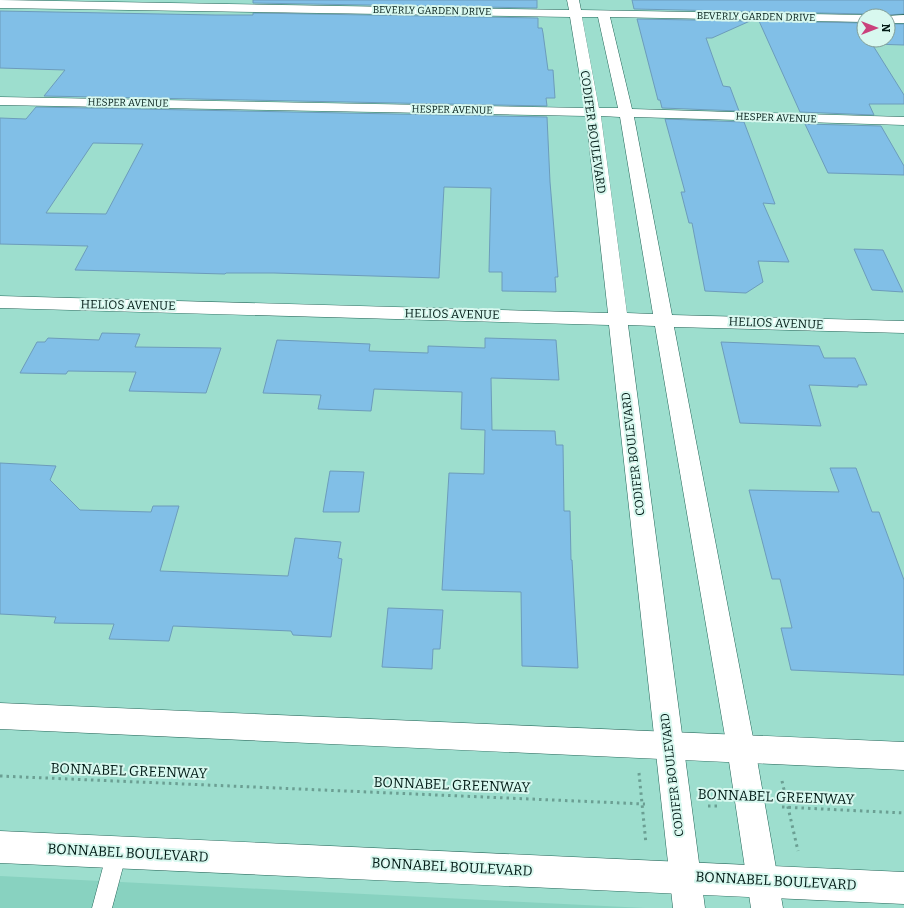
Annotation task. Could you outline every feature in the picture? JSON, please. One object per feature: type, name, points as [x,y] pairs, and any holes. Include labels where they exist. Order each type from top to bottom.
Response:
[{"type":"street","name":"CODIFER BOULEVARD","points":[[573,0],[593,112],[689,908]]},
{"type":"street","name":"BEVERLY GARDEN DRIVE","points":[[0,4],[856,18]]},
{"type":"street","points":[[603,14],[626,113],[662,320],[741,748],[765,894]]},
{"type":"street","name":"HESPER AVENUE","points":[[0,101],[593,112],[904,121]]},
{"type":"street","name":"HELIOS AVENUE","points":[[0,302],[904,327]]},
{"type":"street","points":[[0,716],[904,756]]},
{"type":"street","name":"BONNABEL BOULEVARD","points":[[0,847],[685,877],[765,894],[904,888]]},
{"type":"lane","points":[[102,908],[116,852]]},
{"type":"path","points":[[638,764],[646,844]]},
{"type":"path","points":[[780,773],[798,851]]},
{"type":"path","name":"BONNABEL GREENWAY","points":[[0,776],[642,804],[788,807],[904,813]]},
{"type":"shaded area","points":[[0,876],[645,908],[0,908]]},
{"type":"building","points":[[253,0],[537,0],[537,8],[253,3]]},
{"type":"building","points":[[632,0],[904,0],[904,14],[896,14],[896,8],[856,8],[856,14],[634,9]]},
{"type":"building","points":[[0,11],[215,15],[253,15],[253,13],[538,18],[538,28],[542,28],[543,33],[548,70],[553,70],[555,98],[546,98],[547,106],[44,96],[65,70],[0,68]]},
{"type":"building","points":[[637,19],[750,21],[712,38],[706,38],[723,86],[730,87],[739,111],[662,108],[660,100],[658,100]]},
{"type":"building","points":[[759,21],[856,23],[856,48],[875,48],[904,95],[904,104],[869,104],[874,115],[800,112]]},
{"type":"building","points":[[896,24],[904,24],[904,45],[896,45]]},
{"type":"building","points":[[36,107],[547,117],[550,182],[558,277],[555,277],[556,292],[502,291],[502,272],[489,272],[491,188],[444,187],[439,278],[274,273],[225,274],[75,270],[88,246],[0,244],[0,118],[26,119]],"holes":[[[93,143],[143,144],[106,214],[46,213]]]},
{"type":"building","points":[[665,119],[744,122],[775,204],[763,203],[789,262],[758,261],[763,282],[746,293],[705,291],[692,223],[689,223],[681,192],[685,192]]},
{"type":"building","points":[[805,124],[881,126],[904,166],[904,175],[828,173]]},
{"type":"building","points":[[854,249],[883,250],[903,292],[872,290]]},
{"type":"building","points":[[102,333],[140,334],[135,347],[221,348],[206,393],[129,391],[136,372],[68,371],[66,374],[20,373],[37,342],[45,342],[48,338],[99,340]]},
{"type":"building","points":[[485,338],[556,340],[559,380],[491,378],[492,430],[555,431],[556,445],[563,445],[564,511],[570,511],[571,560],[578,668],[522,666],[521,592],[442,590],[449,473],[484,474],[485,430],[461,429],[462,392],[374,389],[371,411],[318,409],[321,395],[263,393],[277,340],[370,344],[369,351],[428,353],[428,346],[485,348]]},
{"type":"building","points":[[721,342],[819,346],[824,358],[855,358],[867,385],[858,385],[858,387],[809,385],[821,426],[740,423]]},
{"type":"building","points":[[0,463],[56,466],[50,480],[80,510],[151,512],[153,506],[179,506],[160,571],[288,576],[295,538],[341,542],[338,558],[342,559],[331,637],[293,635],[291,631],[173,626],[169,641],[109,639],[114,624],[54,623],[56,617],[0,614]]},
{"type":"building","points":[[830,468],[856,468],[872,512],[879,512],[904,580],[904,675],[791,670],[781,628],[792,628],[780,579],[772,579],[749,490],[839,492]]},
{"type":"building","points":[[330,471],[364,472],[359,512],[323,512]]},
{"type":"building","points":[[388,608],[443,610],[440,649],[433,649],[432,669],[382,667]]}]
